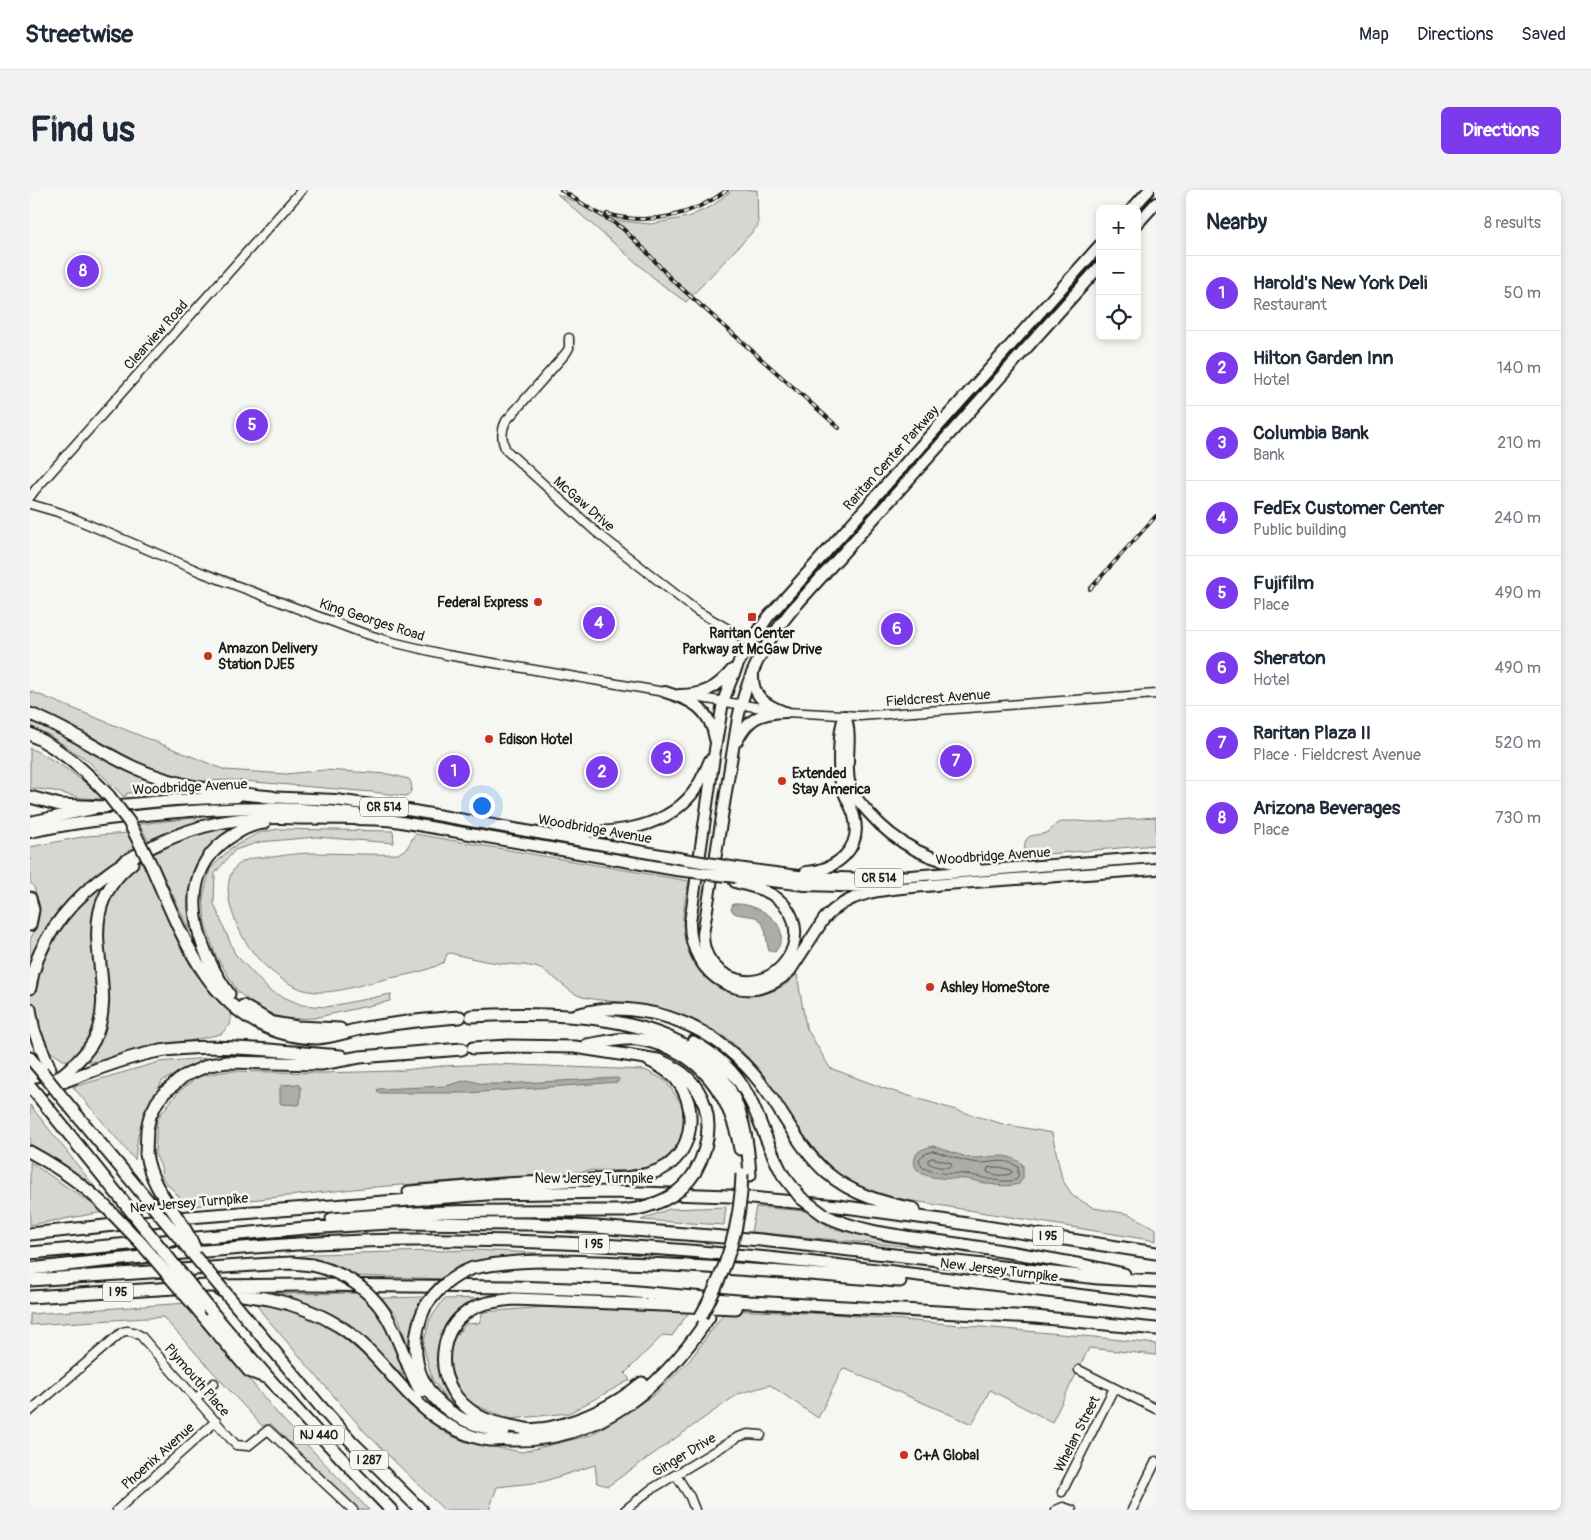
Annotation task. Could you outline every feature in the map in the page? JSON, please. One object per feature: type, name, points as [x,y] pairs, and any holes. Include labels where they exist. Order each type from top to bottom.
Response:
[{"type":"highway","points":[[30,714],[63,729],[132,766],[173,782],[214,791],[272,797]]},
{"type":"highway","points":[[30,734],[64,754],[84,770],[107,801],[129,822],[196,962],[208,979],[237,1010],[252,1021],[269,1029],[305,1038],[319,1038],[396,1023],[465,1016],[528,1014],[572,1016],[616,1023],[652,1031],[699,1055],[713,1067],[724,1081],[741,1116],[749,1155],[739,1212],[731,1248],[719,1282],[695,1337],[668,1369],[628,1404],[592,1424],[560,1435],[539,1439],[491,1440],[463,1432],[437,1419],[412,1398],[357,1339],[324,1318],[288,1304],[233,1294],[207,1286]]},
{"type":"highway","points":[[30,740],[61,755],[84,770]]},
{"type":"highway","points":[[30,797],[60,805],[107,801]]},
{"type":"highway","points":[[30,988],[35,965],[40,953],[56,926],[72,907],[89,889],[116,867],[158,845],[188,832],[218,823],[250,818],[392,820]]},
{"type":"highway","points":[[310,818],[258,824],[245,828],[220,846],[206,862],[198,882],[195,894],[195,910],[198,928],[209,961],[217,977],[230,994],[244,1007],[273,1022],[281,1024],[303,1028],[359,1029]]},
{"type":"highway","points":[[45,1087],[80,1059],[97,1031],[102,1007],[102,992],[96,932],[104,899],[110,888],[127,867],[158,845]]},
{"type":"highway","points":[[30,898],[33,910],[30,925]]},
{"type":"highway","points":[[30,1009],[46,1071],[61,1096],[198,1259]]},
{"type":"highway","points":[[572,1016],[610,1009],[641,1012],[676,1020],[706,1034],[721,1043],[748,1067],[769,1094],[805,1149],[826,1172],[865,1196],[881,1202],[925,1211],[940,1220]]},
{"type":"highway","points":[[616,1023],[633,1021],[668,1030],[698,1045],[724,1063],[752,1101],[773,1156],[783,1175],[801,1198],[824,1215],[836,1221],[871,1231],[1079,1263],[1156,1281]]},
{"type":"highway","points":[[575,1047],[638,1039],[679,1052],[694,1062],[717,1087],[727,1104],[746,1174]]},
{"type":"highway","points":[[198,1259],[189,1234],[156,1187],[146,1154],[147,1129],[150,1116],[157,1102],[173,1084],[184,1076],[209,1065],[227,1062],[322,1064],[360,1057],[509,1046],[575,1047],[663,1062],[681,1072],[692,1082],[700,1094],[705,1107],[708,1134],[702,1160],[679,1192],[653,1206],[623,1211],[464,1212],[361,1216],[305,1222],[279,1230]]},
{"type":"highway","points":[[30,1088],[45,1087],[134,1056],[174,1049],[221,1048],[360,1057]]},
{"type":"highway","points":[[30,1058],[46,1071]]},
{"type":"highway","points":[[354,1203],[378,1195],[504,1184],[628,1178],[656,1171],[670,1163],[680,1152],[690,1128],[690,1114],[688,1100],[676,1079],[647,1059]]},
{"type":"highway","name":"NJ 440","points":[[30,1088],[267,1377],[334,1452],[391,1510]]},
{"type":"highway","points":[[30,1152],[74,1179],[94,1195],[141,1243],[249,1371],[267,1377]]},
{"type":"highway","name":"New Jersey Turnpike","points":[[30,1234],[189,1217],[487,1194],[552,1192],[673,1194],[792,1201],[940,1220],[1156,1253]]},
{"type":"highway","name":"New Jersey Turnpike","points":[[30,1253],[279,1230],[398,1223],[529,1224],[596,1227],[751,1240],[1098,1278],[1156,1281]]},
{"type":"highway","name":"New Jersey Turnpike","points":[[30,1269],[216,1250],[387,1240],[586,1244],[668,1249],[760,1258],[1156,1305]]},
{"type":"highway","name":"I 287","points":[[198,1259],[351,1441],[421,1510]]},
{"type":"highway","points":[[705,1316],[663,1364],[624,1397],[574,1422],[521,1432],[478,1426],[455,1416],[440,1404],[426,1387],[416,1359],[415,1344],[417,1331],[426,1308],[440,1288],[461,1272],[473,1268],[515,1262],[590,1262],[716,1266],[924,1283],[957,1280]]},
{"type":"highway","points":[[30,1280],[271,1264],[312,1265],[336,1272],[357,1284],[378,1304],[395,1329],[416,1384],[430,1404],[446,1418],[463,1428],[499,1439]]},
{"type":"highway","name":"I 95","points":[[30,1297],[207,1286],[513,1287],[1035,1317],[1156,1329]]},
{"type":"highway","points":[[531,1430],[480,1417],[460,1401],[446,1379],[443,1356],[447,1338],[456,1322],[476,1307],[498,1301],[514,1300],[761,1309],[786,1304]]},
{"type":"main road","points":[[1136,205],[1149,190]]},
{"type":"main road","points":[[1141,220],[1156,203]]},
{"type":"main road","name":"Raritan Center Parkway","points":[[716,743],[723,702],[730,683],[750,643],[763,624],[1096,249]]},
{"type":"main road","name":"Raritan Center Parkway","points":[[732,754],[741,706],[753,669],[772,636],[792,610],[1096,270]]},
{"type":"main road","points":[[679,695],[696,694],[713,688],[722,681],[743,656]]},
{"type":"main road","points":[[753,669],[753,683],[758,696],[768,705],[786,712]]},
{"type":"main road","points":[[665,692],[682,698],[703,711],[712,727],[716,743],[690,927],[698,959],[709,973],[719,981],[744,989],[758,989],[772,984],[790,971],[824,920],[834,909],[848,900],[867,893],[937,885]]},
{"type":"main road","points":[[736,876],[775,897],[786,907],[794,924],[795,941],[788,959],[774,973],[760,980],[741,980],[724,974],[715,966],[708,956],[703,939],[703,925],[732,754],[742,732],[753,719],[769,713],[786,712]]},
{"type":"main road","points":[[846,716],[848,727],[848,773],[851,788],[858,800],[886,831],[914,850],[945,862],[984,867],[1021,868]]},
{"type":"main road","points":[[736,876],[778,872],[814,872],[833,865],[848,851],[854,840],[856,826],[843,790],[840,775],[840,731],[846,716]]},
{"type":"main road","points":[[495,825],[554,831],[602,832],[631,828],[654,821],[675,810],[692,795],[701,781],[716,743]]},
{"type":"main road","name":"Woodbridge Avenue","points":[[30,822],[107,801],[272,797],[336,800],[408,810],[678,858],[736,876],[795,876],[850,879],[894,878],[1156,858]]},
{"type":"main road","name":"Woodbridge Avenue","points":[[30,832],[109,818],[174,812],[241,808],[305,809],[335,811],[392,820],[676,870],[794,884],[838,887],[937,885],[1156,869]]},
{"type":"street","name":"Clearview Road","points":[[30,497],[302,190]]},
{"type":"street","name":"McGaw Drive","points":[[569,338],[569,348],[566,353],[506,421],[502,434],[506,450],[584,522],[616,548],[697,610],[762,652]]},
{"type":"street","name":"King Georges Road","points":[[30,504],[61,513],[203,573],[360,632],[392,642],[445,655],[723,702]]},
{"type":"street","name":"Fieldcrest Avenue","points":[[723,702],[786,712],[846,716],[901,714],[1156,694]]},
{"type":"street","name":"Plymouth Place","points":[[30,1411],[122,1332],[126,1330],[136,1332],[236,1445],[248,1446],[268,1430],[353,1510]]},
{"type":"street","points":[[1079,1370],[1156,1409]]},
{"type":"street","points":[[196,1398],[214,1383]]},
{"type":"street","name":"Whelan Street","points":[[1062,1492],[1114,1388]]},
{"type":"street","name":"Phoenix Avenue","points":[[117,1510],[216,1421]]},
{"type":"street","name":"Ginger Drive","points":[[624,1510],[644,1494],[738,1436],[748,1434],[761,1435]]},
{"type":"street","points":[[1132,1510],[1156,1461]]},
{"type":"street","points":[[676,1475],[690,1497],[695,1510]]},
{"type":"street","points":[[1056,1510],[1064,1507],[1072,1510]]},
{"type":"shaded area","points":[[732,190],[757,190],[758,226],[686,302],[661,284],[557,194],[621,221],[651,224],[688,217],[712,206]]},
{"type":"shaded area","points":[[30,691],[225,770],[286,774],[325,770],[388,774],[409,779],[412,789],[405,796],[231,780],[200,781],[187,779],[141,764],[70,725],[30,707]]},
{"type":"shaded area","points":[[30,721],[59,733],[144,777],[185,793],[127,793],[126,796],[123,796],[87,760],[47,734],[30,726]]},
{"type":"shaded area","points":[[30,748],[69,770],[103,799],[81,798],[54,791],[30,788]]},
{"type":"shaded area","points":[[220,815],[150,843],[139,824]]},
{"type":"shaded area","points":[[1156,817],[1156,845],[1035,855],[1025,851],[1028,838],[1048,832],[1057,824],[1063,822],[1094,822]]},
{"type":"shaded area","points":[[239,824],[203,856],[191,886],[191,933],[153,854],[188,838]]},
{"type":"shaded area","points":[[278,829],[393,831],[394,843],[316,837],[260,842],[235,850],[215,873],[214,904],[235,954],[270,991],[302,1005],[326,1007],[391,994],[390,1001],[314,1018],[287,1019],[264,1012],[238,992],[215,954],[205,923],[203,897],[210,869],[231,848],[258,833]]},
{"type":"shaded area","points":[[129,833],[193,970],[232,1013],[230,1025],[221,1034],[92,1062],[63,1060],[38,1043],[30,1033],[30,940],[38,922],[40,907],[34,887],[30,882],[30,847],[87,836]]},
{"type":"shaded area","points":[[415,834],[689,881],[684,910],[684,931],[693,959],[706,978],[736,993],[757,995],[778,989],[797,974],[806,1027],[830,1068],[886,1089],[1003,1124],[1052,1133],[1062,1179],[1073,1196],[1094,1208],[1129,1214],[1156,1229],[1156,1241],[895,1198],[866,1190],[843,1177],[825,1161],[808,1142],[765,1078],[749,1058],[719,1033],[683,1016],[645,1006],[577,995],[548,973],[535,967],[503,964],[450,953],[447,954],[444,962],[422,971],[342,990],[321,992],[301,989],[288,983],[270,970],[255,955],[242,935],[231,907],[228,893],[229,880],[234,869],[244,861],[254,858],[306,853],[398,854],[407,848]]},
{"type":"shaded area","points":[[207,1058],[162,1081],[138,1134],[135,1160],[73,1087],[159,1062]]},
{"type":"shaded area","points":[[494,1064],[645,1070],[666,1081],[684,1108],[685,1128],[676,1150],[657,1165],[626,1171],[595,1170],[553,1175],[363,1188],[184,1207],[184,1202],[162,1178],[161,1167],[155,1154],[157,1119],[178,1092],[199,1076],[229,1071],[321,1073],[395,1071],[441,1066]]},
{"type":"shaded area","points":[[30,1105],[98,1191],[62,1163],[30,1144]]},
{"type":"shaded area","points":[[30,1162],[104,1212],[30,1225]]},
{"type":"shaded area","points":[[726,1207],[724,1225],[641,1220],[669,1209]]},
{"type":"shaded area","points":[[756,1207],[807,1211],[831,1228],[923,1248],[751,1232]]},
{"type":"shaded area","points":[[475,1250],[537,1253],[457,1266],[445,1279],[354,1276],[314,1259],[286,1258],[315,1254]]},
{"type":"shaded area","points":[[362,1293],[388,1328],[404,1376],[358,1335],[272,1294]]},
{"type":"shaded area","points":[[425,1297],[412,1321],[410,1352],[399,1319],[382,1298]]},
{"type":"shaded area","points":[[484,1298],[467,1305],[448,1322],[438,1349],[443,1381],[464,1412],[447,1400],[432,1379],[423,1345],[430,1319],[444,1299]]},
{"type":"shaded area","points":[[255,1302],[291,1310],[330,1326],[368,1359],[409,1405],[447,1434],[466,1442],[522,1452],[591,1435],[655,1394],[690,1360],[726,1310],[836,1314],[1094,1337],[1156,1344],[1156,1355],[1089,1348],[1052,1422],[990,1390],[972,1424],[843,1368],[818,1418],[770,1385],[738,1394],[608,1486],[597,1483],[595,1465],[542,1482],[497,1487],[489,1510],[444,1510],[364,1431],[263,1314]]},
{"type":"shaded area","points":[[187,1303],[276,1412],[369,1510],[356,1510],[271,1424],[262,1426],[163,1317],[30,1325],[30,1314]]},
{"type":"shaded area","points":[[545,1307],[689,1312],[672,1336],[663,1335],[625,1373],[630,1380],[569,1413],[511,1419],[466,1402],[448,1367],[452,1340],[466,1324],[479,1323],[483,1312]]},
{"type":"water","points":[[733,904],[743,904],[763,911],[778,924],[781,933],[780,942],[775,952],[769,951],[762,923],[755,917],[734,913],[731,909]]},
{"type":"water","points":[[618,1078],[618,1082],[468,1093],[379,1093],[377,1091],[378,1089],[446,1086],[467,1080],[483,1084],[502,1084]]},
{"type":"water","points":[[298,1084],[301,1088],[300,1104],[281,1104],[280,1088],[282,1085]]},
{"type":"water","points":[[933,1146],[967,1157],[1009,1157],[1023,1165],[1023,1178],[1019,1184],[1004,1186],[966,1179],[925,1175],[915,1166],[915,1158],[919,1151]]},
{"type":"railway","points":[[561,190],[586,206]]},
{"type":"railway","points":[[607,214],[639,219],[670,216],[699,206],[727,190]]},
{"type":"railway","points":[[580,203],[622,228],[670,278],[839,428]]},
{"type":"railway","points":[[1090,589],[1156,516]]},
{"type":"place","name":"Arizona Beverages","points":[[83,271]]},
{"type":"place","name":"Fujifilm","points":[[252,425]]},
{"type":"place","name":"Federal Express","points":[[538,602]]},
{"type":"place","name":"Raritan Center Parkway at McGaw Drive","points":[[752,617]]},
{"type":"place","name":"FedEx Customer Center","points":[[599,623]]},
{"type":"place","name":"Sheraton","points":[[897,629]]},
{"type":"place","name":"Amazon Delivery Station DJE5","points":[[208,656]]},
{"type":"place","name":"Edison Hotel","points":[[489,739]]},
{"type":"place","name":"Columbia Bank","points":[[667,758]]},
{"type":"place","name":"Raritan Plaza II","points":[[956,761]]},
{"type":"place","name":"Harold's New York Deli","points":[[454,771]]},
{"type":"place","name":"Hilton Garden Inn","points":[[602,772]]},
{"type":"place","name":"Extended Stay America","points":[[782,781]]},
{"type":"place","name":"Ashley HomeStore","points":[[930,987]]},
{"type":"place","name":"C+A Global","points":[[904,1455]]}]
